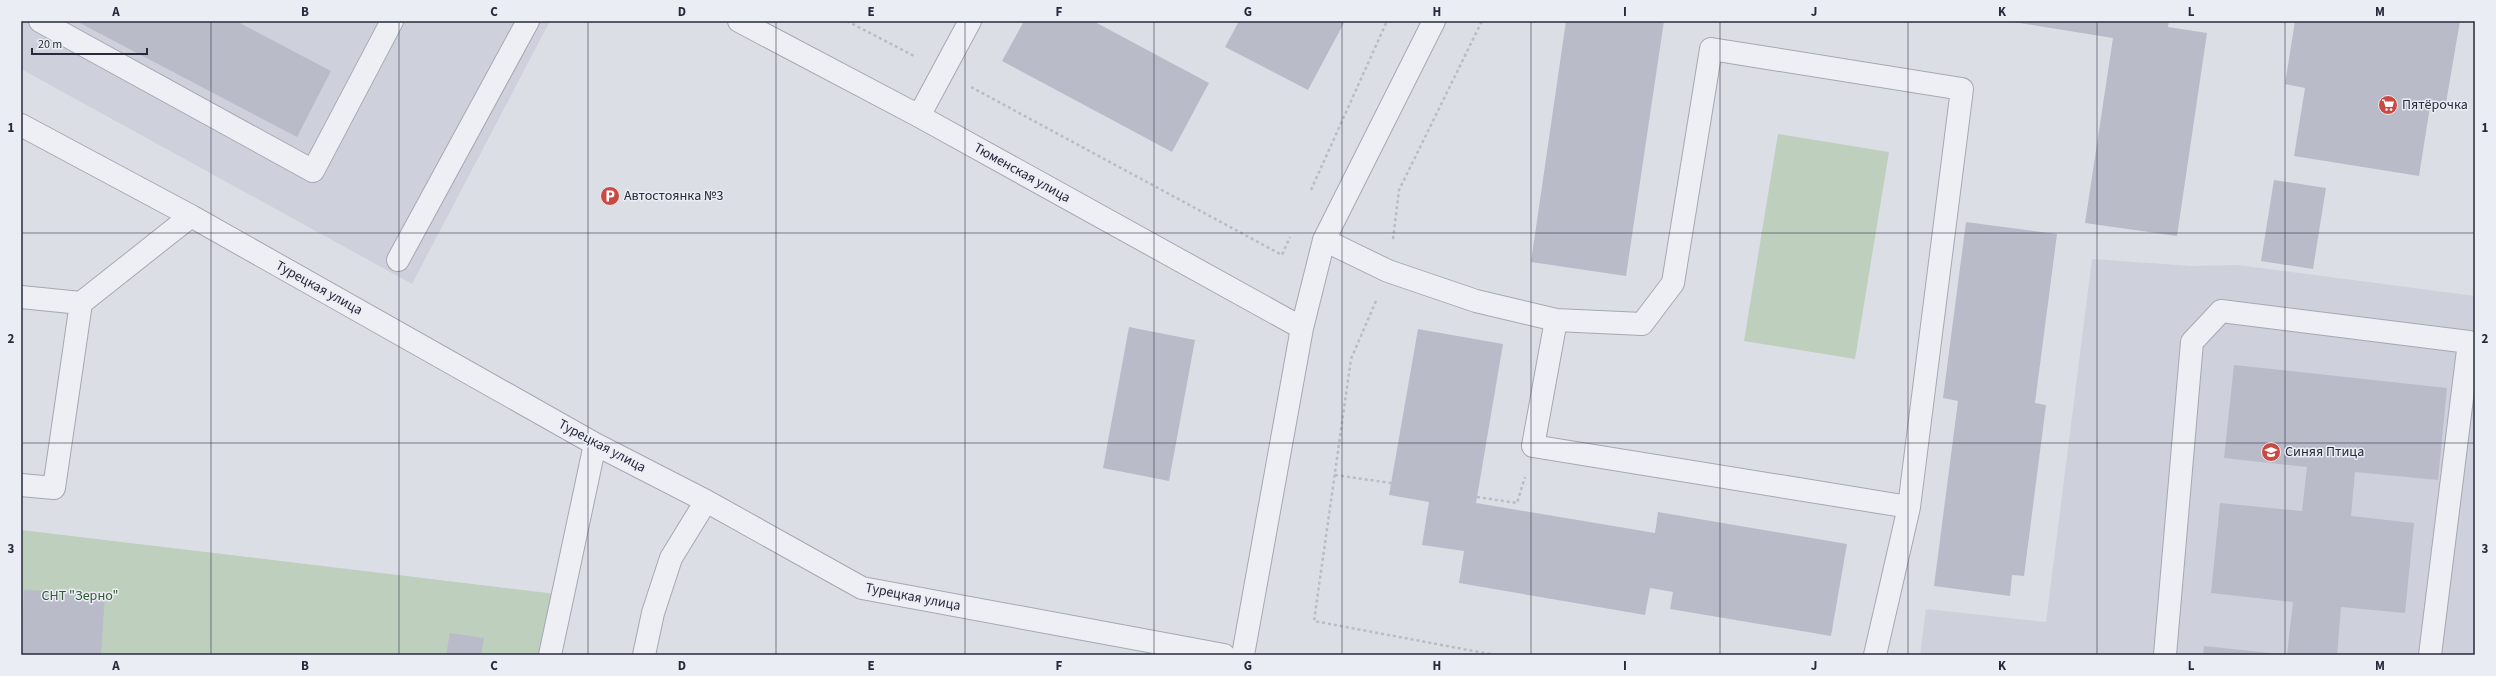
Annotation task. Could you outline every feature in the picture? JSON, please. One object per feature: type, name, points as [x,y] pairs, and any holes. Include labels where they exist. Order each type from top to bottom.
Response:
[{"type":"street","points":[[40,21],[313,171],[392,21]]},
{"type":"street","points":[[398,260],[528,21]]},
{"type":"street","name":"Тюменская улица","points":[[739,21],[919,116],[1302,328]]},
{"type":"street","points":[[919,116],[970,21]]},
{"type":"street","points":[[1243,655],[1302,328],[1324,240],[1434,21]]},
{"type":"street","points":[[1324,240],[1388,271],[1476,301],[1556,320],[1642,324],[1673,283],[1711,49],[1962,89],[1909,507],[1875,655]]},
{"type":"street","name":"Турецкая улица","points":[[21,125],[191,216],[596,444],[706,501],[862,588],[1224,655]]},
{"type":"street","points":[[21,298],[81,303],[191,216]]},
{"type":"street","points":[[21,485],[54,488],[81,303]]},
{"type":"street","points":[[2165,655],[2192,342],[2221,311],[2468,342],[2430,655]]},
{"type":"street","points":[[1556,320],[1533,446],[1909,507]]},
{"type":"street","points":[[550,655],[596,444]]},
{"type":"street","points":[[644,655],[653,613],[671,558],[706,501]]},
{"type":"path","points":[[847,21],[1282,255],[1292,234]]},
{"type":"path","points":[[1311,191],[1387,21]]},
{"type":"path","points":[[1482,21],[1399,190],[1388,271],[1352,359],[1314,621],[1495,655]]},
{"type":"path","points":[[1477,497],[1517,503],[1533,446]]},
{"type":"path","points":[[1335,475],[1391,484]]},
{"type":"shaded area","points":[[21,21],[550,21],[412,284],[21,69]]},
{"type":"shaded area","name":"Синяя Птица","points":[[2092,259],[2191,266],[2238,265],[2475,296],[2475,655],[1920,655],[1926,609],[2046,622]]},
{"type":"green space","points":[[1778,134],[1889,152],[1855,359],[1744,341]]},
{"type":"green space","name":"СНТ \"Зерно\"","points":[[21,530],[556,594],[539,655],[21,655]]},
{"type":"building","points":[[76,21],[236,21],[331,71],[297,137]]},
{"type":"building","points":[[1024,21],[1093,21],[1209,83],[1172,152],[1002,61]]},
{"type":"building","points":[[1239,21],[1345,21],[1308,90],[1225,47]]},
{"type":"building","points":[[1566,21],[1664,21],[1626,276],[1531,262]]},
{"type":"building","points":[[2007,21],[2169,21],[2168,27],[2207,33],[2177,236],[2085,223],[2113,38]]},
{"type":"building","points":[[2295,21],[2460,21],[2446,103],[2431,100],[2419,176],[2294,156],[2305,88],[2285,84]]},
{"type":"building","points":[[2274,180],[2326,188],[2313,269],[2261,261]]},
{"type":"building","points":[[1966,222],[2057,234],[2035,403],[2046,405],[2024,576],[2012,575],[2010,596],[1934,586],[1958,401],[1943,398]]},
{"type":"building","points":[[1129,327],[1195,340],[1169,481],[1103,468]]},
{"type":"building","points":[[1418,329],[1503,344],[1476,503],[1655,533],[1658,512],[1847,544],[1831,636],[1670,609],[1673,592],[1650,588],[1645,615],[1459,583],[1464,551],[1422,545],[1429,502],[1389,495]]},
{"type":"building","points":[[2234,365],[2447,388],[2438,480],[2355,472],[2351,516],[2414,523],[2405,613],[2341,607],[2337,655],[2287,655],[2293,602],[2211,593],[2220,503],[2302,511],[2307,467],[2224,458]]},
{"type":"building","points":[[24,590],[105,594],[101,655],[21,655]]},
{"type":"building","points":[[450,633],[484,638],[481,655],[446,655]]},
{"type":"building","points":[[2204,646],[2279,654],[2279,655],[2203,655]]},
{"type":"place","name":"Пятёрочка","points":[[2388,105]]},
{"type":"place","name":"Автостоянка №3","points":[[610,196]]},
{"type":"place","name":"Синяя Птица","points":[[2271,452]]}]
